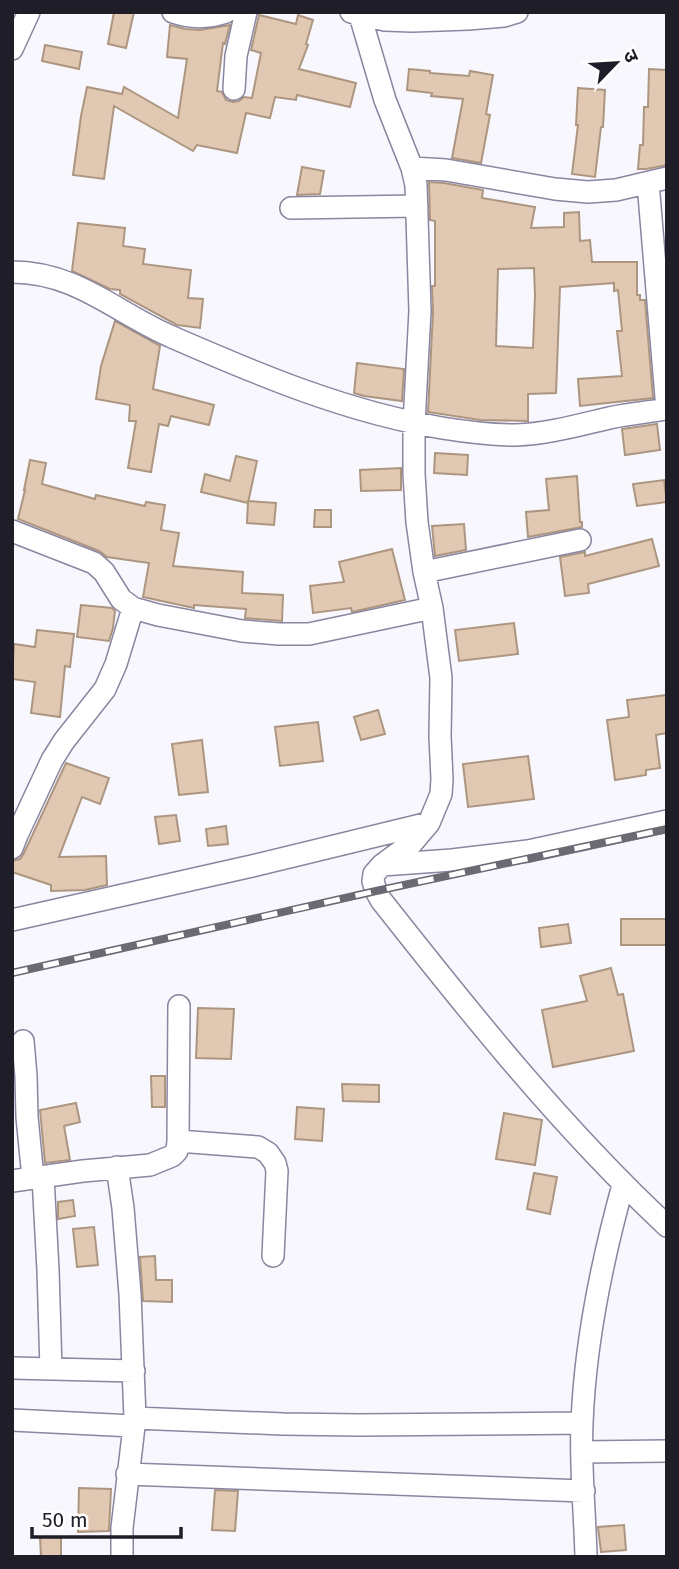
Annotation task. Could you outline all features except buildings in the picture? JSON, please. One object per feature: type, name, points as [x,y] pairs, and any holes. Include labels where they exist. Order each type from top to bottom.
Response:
[{"type":"street","points":[[12,49],[29,12]]},
{"type":"street","points":[[173,12],[197,17],[226,12]]},
{"type":"street","points":[[234,89],[236,56],[246,12]]},
{"type":"street","points":[[356,13],[385,20],[412,21],[504,16],[517,12]]},
{"type":"street","points":[[356,13],[416,185],[420,311],[414,423],[417,522],[441,678],[441,794],[429,823],[412,843],[382,864],[374,874],[373,881],[381,900],[537,1092],[623,1185],[667,1226]]},
{"type":"street","points":[[12,272],[43,275],[70,282],[147,326],[257,373],[324,398],[414,423],[484,435],[519,435],[667,409],[657,180],[616,190],[588,192],[446,170],[412,168]]},
{"type":"street","points":[[291,208],[418,205]]},
{"type":"street","points":[[12,531],[94,563],[104,572],[121,599],[133,608],[242,631],[309,634],[432,608]]},
{"type":"street","points":[[424,572],[580,540]]},
{"type":"street","points":[[12,848],[52,760],[105,689],[116,664],[133,608]]},
{"type":"street","points":[[382,864],[452,860],[528,851],[667,821]]},
{"type":"street","points":[[12,920],[429,823]]},
{"type":"street","points":[[29,1179],[117,1167],[150,1166],[177,1151],[179,1006]]},
{"type":"street","points":[[23,1041],[26,1076],[20,1119],[48,1270],[51,1369]]},
{"type":"street","points":[[178,1141],[246,1145],[258,1147],[268,1153],[277,1171],[273,1256]]},
{"type":"street","points":[[117,1167],[124,1220],[134,1371],[134,1422],[122,1528],[122,1557]]},
{"type":"street","points":[[586,1557],[582,1423],[589,1347],[613,1222],[623,1185]]},
{"type":"street","points":[[12,1367],[134,1371]]},
{"type":"street","points":[[12,1420],[359,1425],[582,1423]]},
{"type":"street","points":[[582,1452],[667,1451]]},
{"type":"street","points":[[127,1474],[584,1491]]},
{"type":"railway","points":[[12,973],[667,829]]}]
